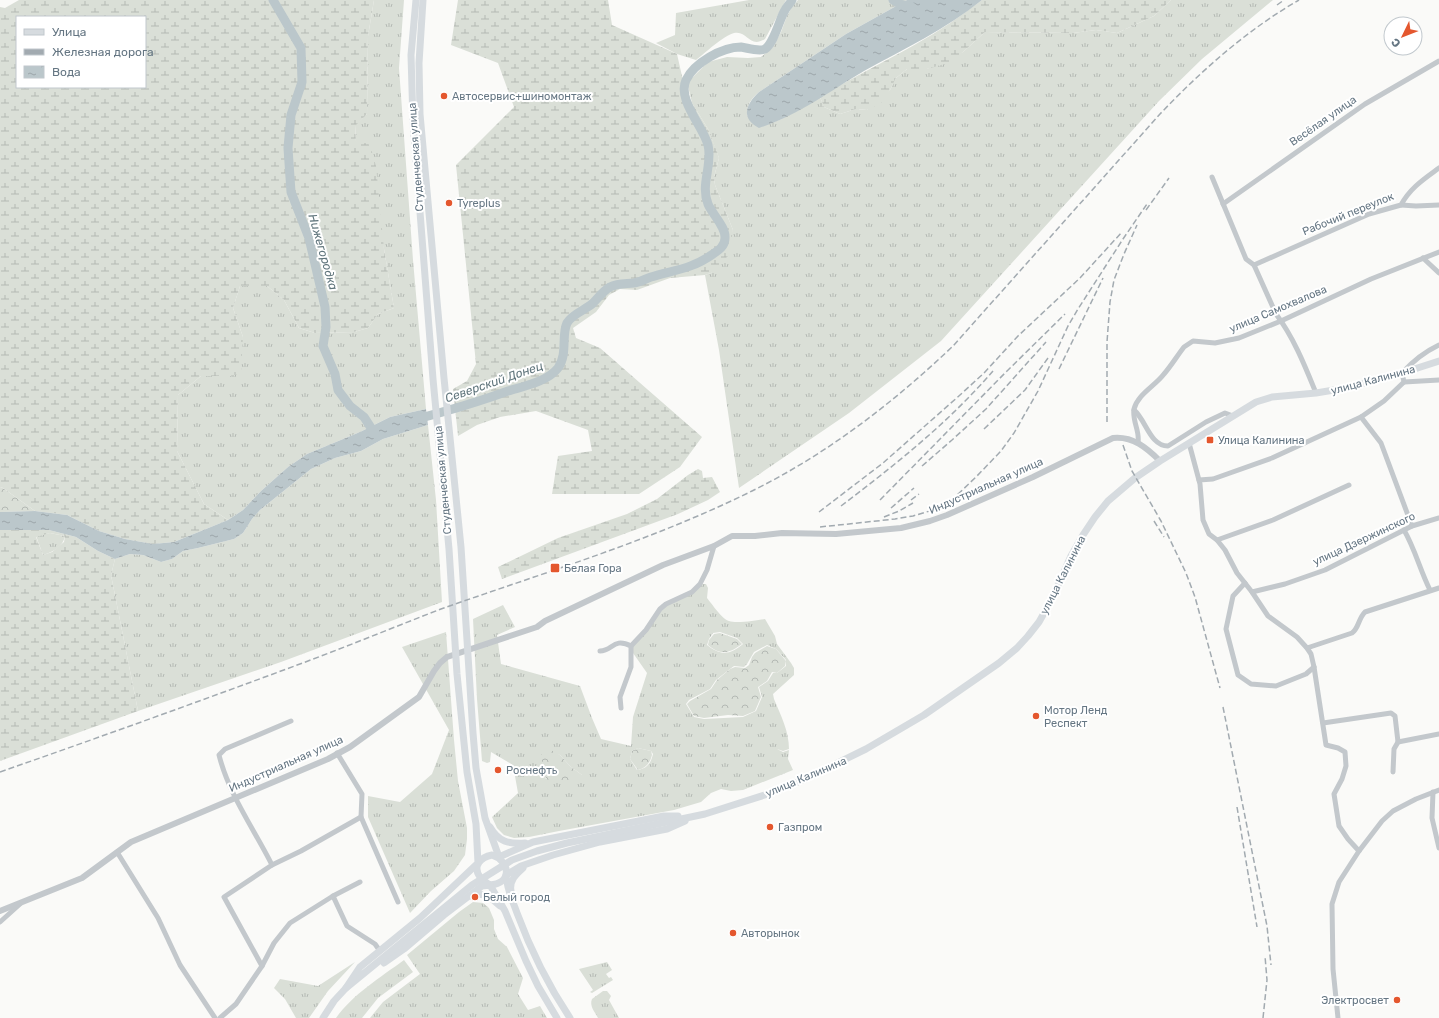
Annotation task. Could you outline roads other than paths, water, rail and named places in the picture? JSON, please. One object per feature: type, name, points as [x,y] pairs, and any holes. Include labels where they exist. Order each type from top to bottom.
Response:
[{"type":"main road","name":"Студенческая улица","points":[[416,0],[411,55],[412,122],[433,379],[449,549],[457,674],[467,772],[476,824],[478,863]]},
{"type":"main road","name":"Студенческая улица","points":[[423,0],[419,63],[420,114],[461,547],[476,768],[485,818],[498,857]]},
{"type":"main road","name":"улица Калинина","points":[[696,816],[728,808],[771,793],[845,760],[924,715],[999,663],[1016,648],[1039,622],[1053,597],[1071,556],[1095,517],[1108,501],[1124,487],[1160,461],[1189,443],[1263,399],[1346,388],[1402,373],[1439,361]]},
{"type":"main road","points":[[485,818],[492,831],[499,838],[512,844],[533,842],[664,816],[696,816]]},
{"type":"main road","points":[[323,1018],[334,1001],[346,988],[458,896],[500,866],[537,851],[567,843],[696,816]]},
{"type":"main road","points":[[346,988],[404,949],[482,886],[496,885],[501,882],[506,875],[521,866],[553,855],[600,842],[667,829],[696,816]]},
{"type":"main road","points":[[498,857],[533,842]]},
{"type":"main road","points":[[346,988],[360,967],[420,918],[478,863],[492,855],[498,857],[506,868],[507,887],[535,956],[550,988],[570,1018]]},
{"type":"main road","points":[[515,907],[510,887],[512,880],[525,867],[553,855]]},
{"type":"main road","points":[[478,863],[477,868],[479,876],[490,885],[505,911],[538,986],[557,1018]]},
{"type":"main road","points":[[468,896],[479,894],[487,895],[505,911]]},
{"type":"main road","points":[[526,960],[535,956]]},
{"type":"street","name":"Весёлая улица","points":[[1223,204],[1365,104],[1439,61]]},
{"type":"street","name":"Рабочий переулок","points":[[1254,265],[1369,214],[1401,205],[1406,195],[1413,188],[1439,168]]},
{"type":"street","points":[[1212,177],[1246,259],[1254,265],[1276,314],[1301,356],[1316,393]]},
{"type":"street","points":[[1401,205],[1439,205]]},
{"type":"street","name":"улица Самохвалова","points":[[1134,410],[1138,399],[1163,375],[1188,343],[1193,341],[1215,343],[1239,338],[1281,321],[1371,279],[1439,252]]},
{"type":"street","points":[[1423,258],[1439,273]]},
{"type":"street","points":[[1404,382],[1402,373],[1412,362],[1429,349],[1439,345]]},
{"type":"street","points":[[1199,480],[1213,479],[1272,458],[1361,417],[1384,401],[1404,382],[1439,380]]},
{"type":"street","points":[[1134,410],[1155,440],[1163,446],[1168,446],[1206,422],[1225,413],[1234,416]]},
{"type":"street","points":[[1134,410],[1134,420],[1139,435],[1138,442]]},
{"type":"street","points":[[1361,417],[1381,443],[1412,526]]},
{"type":"street","name":"Индустриальная улица","points":[[0,911],[82,878],[131,842],[338,754],[350,747],[419,696],[434,671],[440,663],[448,657],[537,627],[545,621],[663,564],[714,546],[732,536],[755,536],[782,533],[836,534],[901,528],[923,523],[947,515],[1033,477],[1113,438],[1122,437],[1138,442],[1160,461]]},
{"type":"street","points":[[1189,443],[1199,480],[1202,497],[1203,520],[1209,534],[1217,540],[1225,550],[1237,573],[1268,616],[1308,648],[1314,668],[1326,745],[1338,748],[1345,752],[1346,766],[1342,779],[1334,794],[1339,826],[1359,851]]},
{"type":"street","points":[[1217,540],[1273,520],[1350,485]]},
{"type":"street","name":"улица Дзержинского","points":[[1252,592],[1285,584],[1325,570],[1412,526],[1439,518]]},
{"type":"street","points":[[1404,530],[1411,543],[1421,572],[1430,590]]},
{"type":"street","points":[[621,708],[620,697],[631,667],[632,646],[646,630],[660,609],[666,604],[692,592],[700,584],[707,570],[714,546]]},
{"type":"street","points":[[1244,583],[1233,596],[1226,629],[1238,675],[1251,684],[1276,686],[1306,674],[1314,668]]},
{"type":"street","points":[[1308,648],[1357,630],[1360,617],[1365,612],[1439,588]]},
{"type":"street","points":[[600,651],[604,651],[618,643],[626,643],[632,646]]},
{"type":"street","points":[[1323,723],[1391,713],[1395,716],[1398,742],[1394,749],[1393,772]]},
{"type":"street","points":[[272,865],[235,798],[224,773],[219,755],[225,749],[291,721]]},
{"type":"street","points":[[1398,742],[1439,734]]},
{"type":"street","points":[[338,754],[362,794],[361,817],[398,902]]},
{"type":"street","points":[[1338,1018],[1332,969],[1332,904],[1339,882],[1359,851],[1382,822],[1393,811],[1416,799],[1439,790]]},
{"type":"street","points":[[1433,792],[1432,818],[1439,848]]},
{"type":"street","points":[[262,966],[224,897],[272,865],[301,851],[361,817]]},
{"type":"street","points":[[117,852],[158,918],[180,966],[215,1018]]},
{"type":"street","points":[[220,1018],[236,1004],[262,966],[274,943],[290,923],[333,896],[360,882]]},
{"type":"street","points":[[333,896],[347,926],[375,944],[380,951]]},
{"type":"street","points":[[0,922],[22,902]]},
{"type":"water","points":[[907,0],[982,0],[954,20],[909,47],[864,71],[787,117],[759,128],[749,120],[747,115],[748,106],[759,92],[846,34]]},
{"type":"water","points":[[426,409],[428,425],[383,439],[361,451],[335,458],[311,469],[260,510],[243,533],[234,539],[183,551],[172,559],[161,562],[143,555],[130,554],[115,559],[98,551],[76,537],[49,530],[0,530],[0,512],[35,511],[67,515],[99,531],[125,539],[153,544],[174,542],[228,520],[243,510],[261,491],[288,467],[307,454],[360,432],[390,417]]},
{"type":"waterway","name":"Нижегородка","points":[[273,0],[301,48],[302,82],[291,115],[288,148],[291,192],[309,238],[325,307],[326,327],[323,346],[335,374],[338,390],[350,406],[364,417],[375,434]]},
{"type":"waterway","name":"Северский Донец","points":[[417,419],[485,399],[548,377],[558,368],[561,363],[564,351],[565,328],[569,320],[592,304],[607,289],[616,285],[636,283],[651,277],[690,266],[705,259],[721,248],[725,241],[725,234],[710,208],[706,197],[705,189],[709,160],[708,145],[685,96],[684,88],[686,80],[695,68],[709,57],[717,53],[741,47],[757,50],[765,49],[771,42],[782,16],[792,0]]},
{"type":"waterway","name":"Северский Донец","points":[[893,0],[900,4],[912,7]]},
{"type":"railway","points":[[1277,5],[1284,0]]},
{"type":"railway","points":[[0,772],[325,655],[441,609],[638,540],[715,509],[807,461],[833,444],[883,407],[907,388],[953,346],[1160,114],[1192,82],[1243,38],[1261,24],[1299,0]]},
{"type":"railway","points":[[1146,210],[1169,178]]},
{"type":"railway","points":[[820,527],[895,519],[913,516],[933,510],[955,497],[976,477],[1001,451],[1014,433],[1038,391],[1068,326],[1147,204]]},
{"type":"railway","points":[[1107,422],[1107,342],[1110,302],[1114,280],[1137,225]]},
{"type":"railway","points":[[819,512],[883,463],[984,373],[1018,336],[1080,278],[1122,232]]},
{"type":"railway","points":[[1059,369],[1103,278]]},
{"type":"railway","points":[[880,500],[1065,314]]},
{"type":"railway","points":[[922,466],[986,409],[1046,342]]},
{"type":"railway","points":[[984,429],[1025,390],[1048,358]]},
{"type":"railway","points":[[841,506],[920,443],[958,408],[993,371]]},
{"type":"railway","points":[[1123,445],[1132,471],[1161,521],[1186,573],[1195,597],[1220,688]]},
{"type":"railway","points":[[891,508],[914,488]]},
{"type":"railway","points":[[911,500],[919,494]]},
{"type":"railway","points":[[884,517],[913,503]]},
{"type":"railway","points":[[1154,521],[1164,537]]},
{"type":"railway","points":[[1223,707],[1267,926],[1271,965]]},
{"type":"railway","points":[[1237,807],[1257,927]]},
{"type":"railway","points":[[1263,1018],[1267,980],[1265,956]]},
{"type":"place","name":"Автосервис+шиномонтаж","points":[[444,96]]},
{"type":"place","name":"Tyreplus","points":[[449,203]]},
{"type":"place","name":"Улица Калинина","points":[[1210,440]]},
{"type":"place","name":"Белая Гора","points":[[555,568]]},
{"type":"place","name":"Мотор Ленд Респект","points":[[1036,716]]},
{"type":"place","name":"Роснефть","points":[[498,770]]},
{"type":"place","name":"Газпром","points":[[770,827]]},
{"type":"place","name":"Белый город","points":[[475,897]]},
{"type":"place","name":"Авторынок","points":[[733,933]]},
{"type":"place","name":"Электросвет","points":[[1397,1000]]}]
